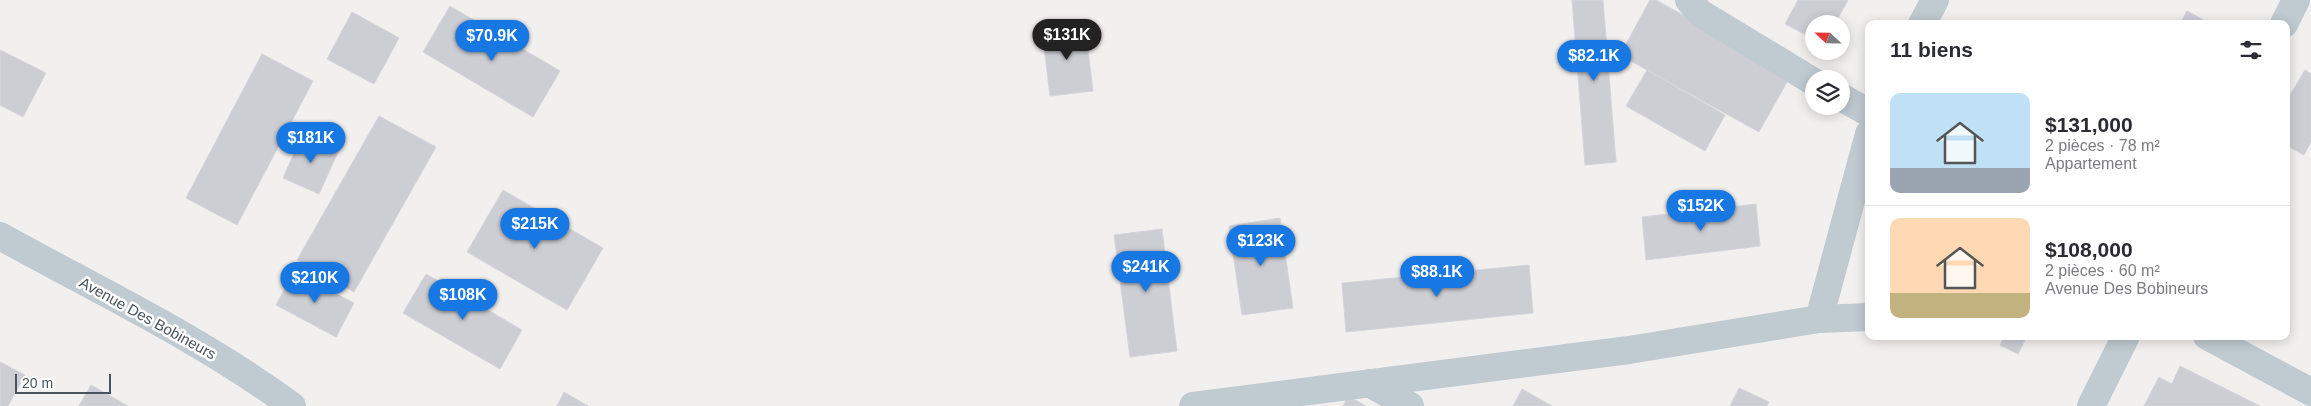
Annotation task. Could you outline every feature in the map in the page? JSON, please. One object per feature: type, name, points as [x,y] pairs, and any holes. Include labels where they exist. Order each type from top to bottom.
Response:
[{"type":"street","points":[[1689,0],[1700,14],[1805,77]]},
{"type":"street","points":[[1924,20],[1935,0]]},
{"type":"street","points":[[2286,20],[2296,0]]},
{"type":"street","points":[[1850,102],[1865,111]]},
{"type":"street","points":[[1819,319],[1865,149]]},
{"type":"street","name":"Avenue Des Bobineurs","points":[[0,236],[187,337],[252,376],[292,406]]},
{"type":"street","points":[[1193,406],[1629,350],[1819,319],[1865,317]]},
{"type":"street","points":[[2091,406],[2124,340]]},
{"type":"street","points":[[2214,340],[2311,392]]},
{"type":"street","points":[[1369,383],[1410,406]]},
{"type":"building","points":[[1572,0],[1603,0],[1616,162],[1585,165]]},
{"type":"building","points":[[1650,0],[1656,0],[1791,75],[1759,132],[1620,55]]},
{"type":"building","points":[[1798,0],[1848,0],[1840,15],[1805,15],[1805,34],[1785,24]]},
{"type":"building","points":[[450,6],[560,71],[533,117],[423,52]]},
{"type":"building","points":[[2187,11],[2204,20],[2182,20]]},
{"type":"building","points":[[352,12],[399,38],[374,84],[327,59]]},
{"type":"building","points":[[1085,25],[1093,91],[1050,96],[1042,30]]},
{"type":"building","points":[[0,50],[46,73],[23,117],[0,105]]},
{"type":"building","points":[[262,54],[313,81],[237,225],[186,198]]},
{"type":"building","points":[[1647,70],[1725,115],[1705,151],[1626,106]]},
{"type":"building","points":[[2305,70],[2311,74],[2311,142],[2304,155],[2290,147],[2290,95]]},
{"type":"building","points":[[379,116],[436,147],[354,292],[297,260]]},
{"type":"building","points":[[303,133],[339,150],[319,194],[283,178]]},
{"type":"building","points":[[503,190],[603,248],[567,310],[467,252]]},
{"type":"building","points":[[1756,204],[1760,246],[1646,260],[1642,217]]},
{"type":"building","points":[[1280,218],[1293,308],[1242,315],[1229,226]]},
{"type":"building","points":[[1162,229],[1177,351],[1130,357],[1114,235]]},
{"type":"building","points":[[1529,265],[1533,313],[1346,332],[1342,283]]},
{"type":"building","points":[[294,272],[354,303],[336,337],[276,305]]},
{"type":"building","points":[[426,274],[522,330],[500,369],[403,313]]},
{"type":"building","points":[[2003,340],[2025,340],[2018,354],[2000,345]]},
{"type":"building","points":[[0,362],[25,375],[8,406],[0,406]]},
{"type":"building","points":[[2180,366],[2260,406],[2144,406],[2159,377],[2172,384]]},
{"type":"building","points":[[91,385],[128,406],[79,406]]},
{"type":"building","points":[[1739,388],[1769,402],[1767,406],[1730,406]]},
{"type":"building","points":[[1522,389],[1552,406],[1513,406]]},
{"type":"building","points":[[564,392],[588,406],[557,406]]},
{"type":"building","points":[[1348,396],[1366,406],[1343,406]]}]
